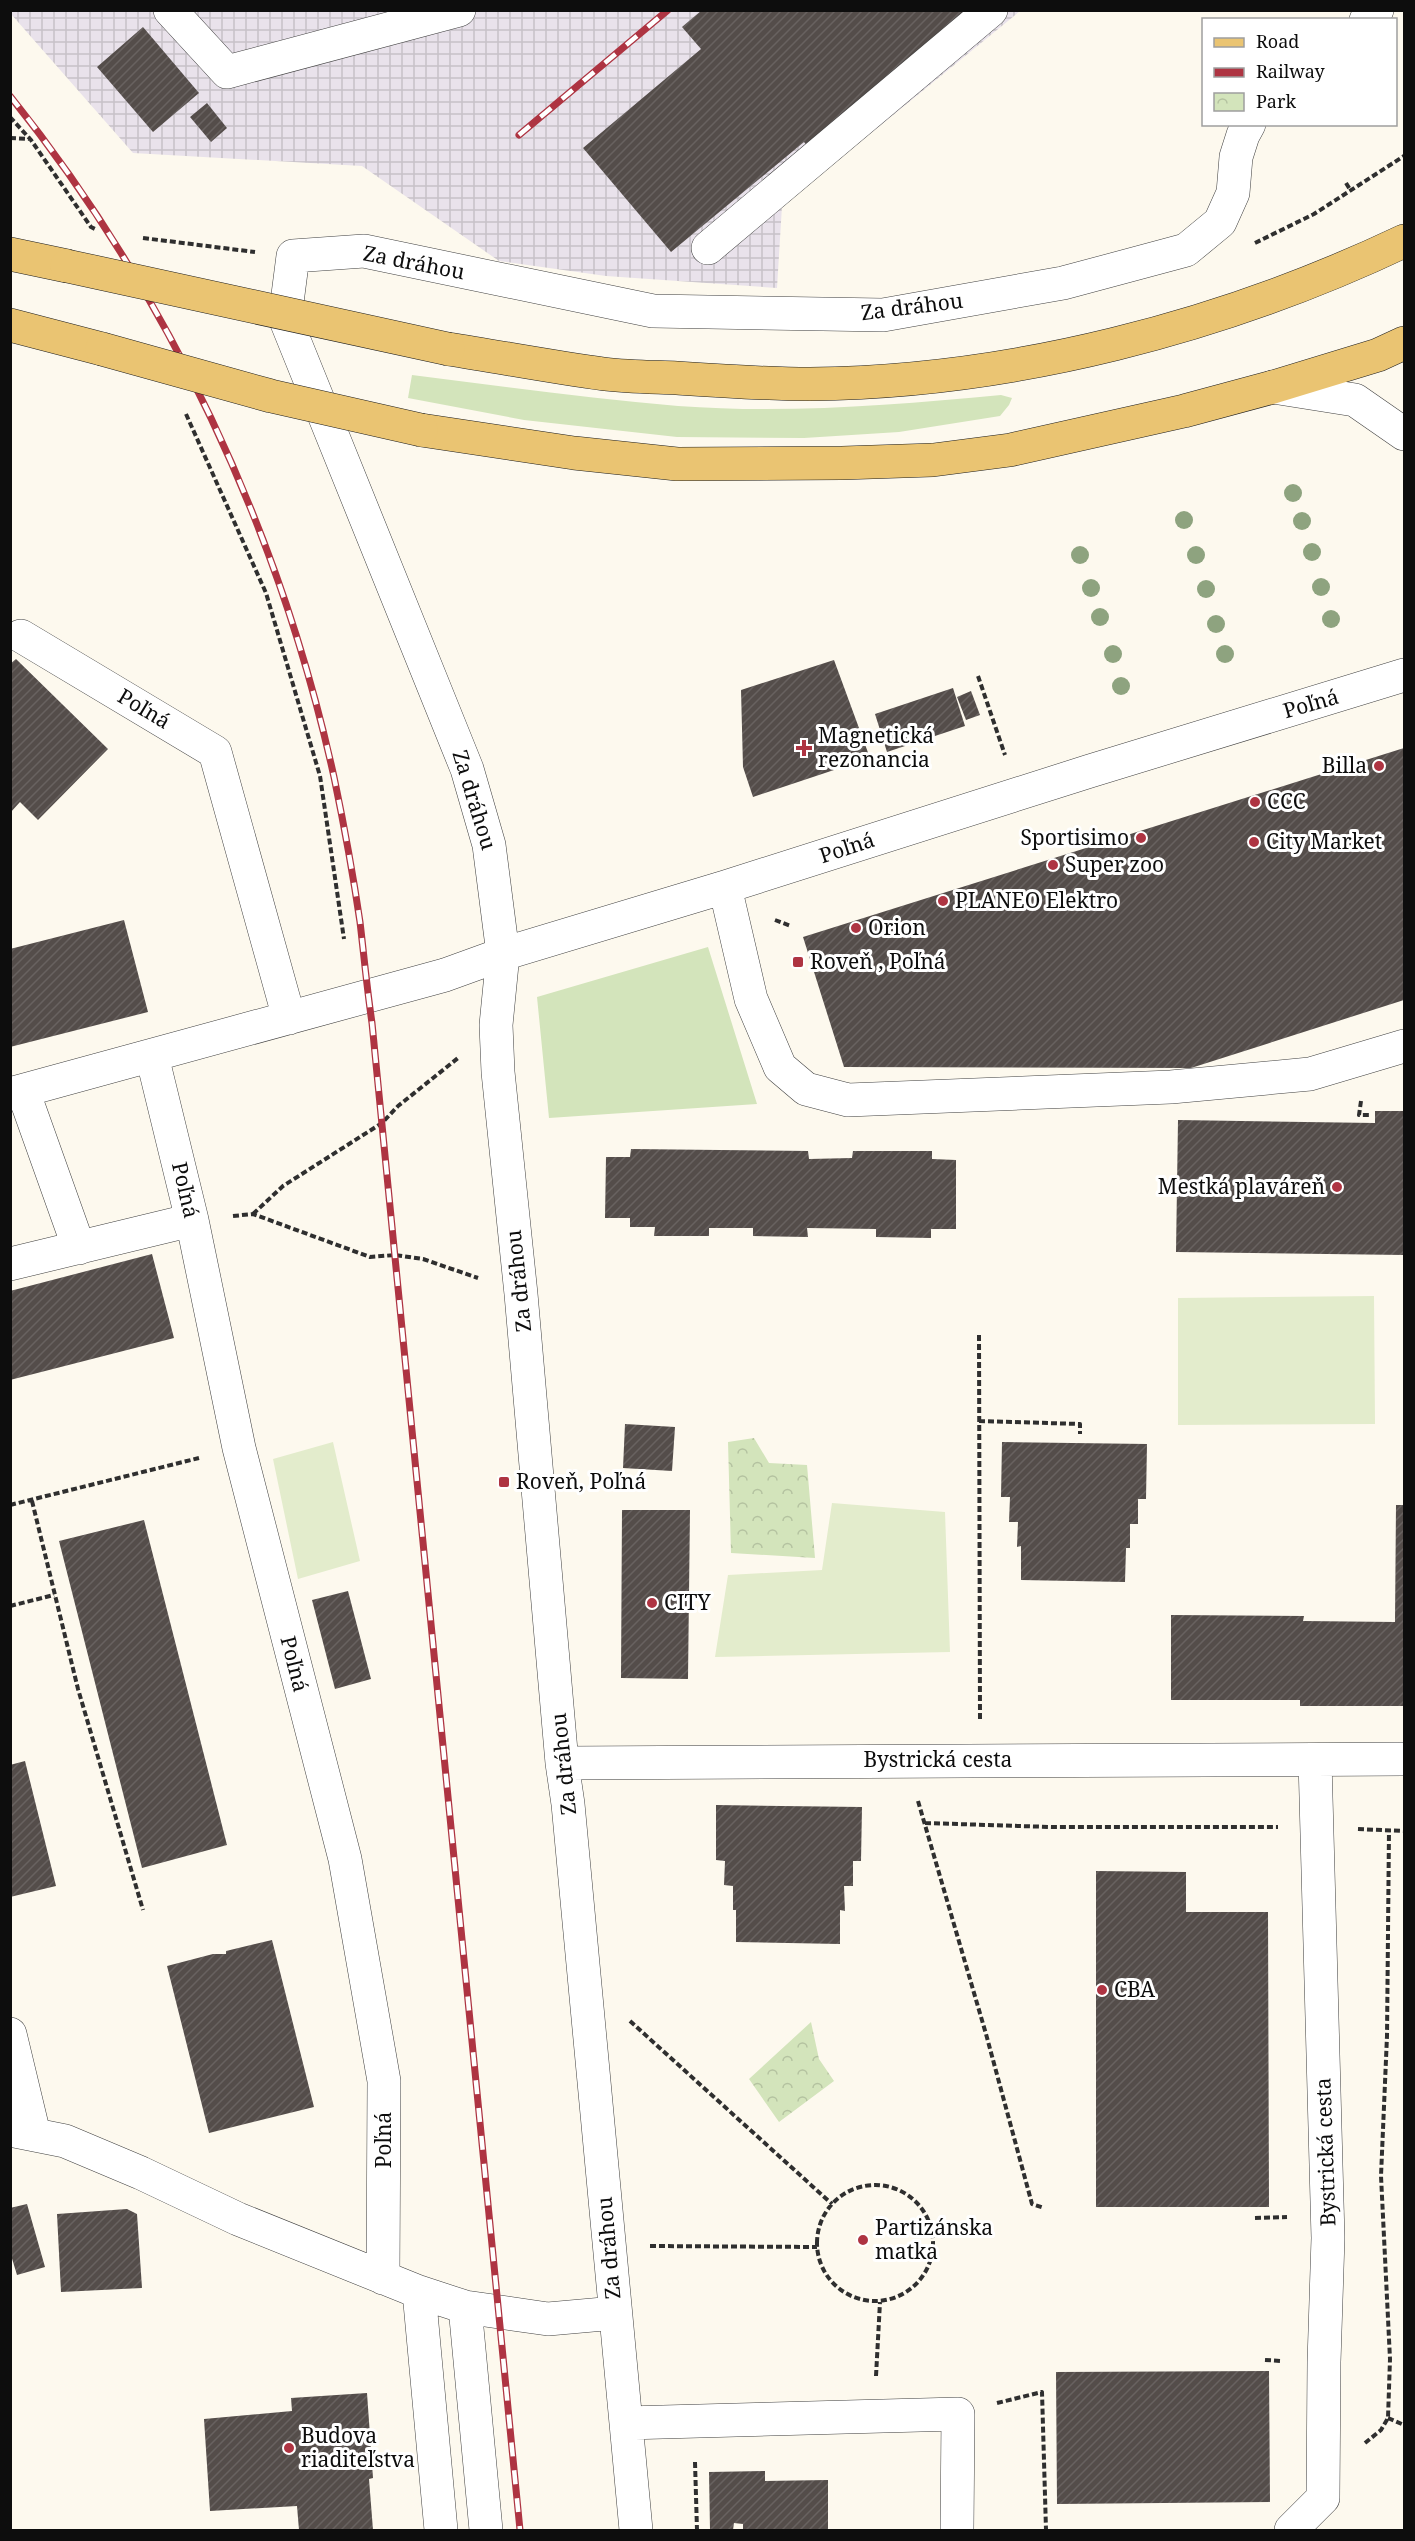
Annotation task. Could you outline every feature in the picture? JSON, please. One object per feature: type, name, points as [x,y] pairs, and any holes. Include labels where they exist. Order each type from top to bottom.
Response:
[{"type":"main road","points":[[10,254],[448,349],[617,375],[810,384],[898,379],[1002,366],[1084,350],[1225,313],[1313,281],[1404,242]]},
{"type":"main road","points":[[10,325],[271,396],[421,430],[574,453],[677,464],[842,464],[933,460],[1021,448],[1184,411],[1273,387],[1378,355],[1404,344]]},
{"type":"street","points":[[170,10],[227,72],[459,10]]},
{"type":"street","points":[[708,248],[991,10]]},
{"type":"street","name":"Za dráhou","points":[[636,2530],[568,1804],[562,1763],[521,1294],[498,1072],[496,1025],[503,954],[489,845],[467,769],[285,318],[293,256],[364,251],[653,311],[883,315],[1063,283],[1186,250],[1220,222],[1233,193],[1236,157],[1248,126]]},
{"type":"street","points":[[1273,387],[1355,400],[1404,434]]},
{"type":"street","name":"Poľná","points":[[21,636],[215,752],[289,1018]]},
{"type":"street","name":"Poľná","points":[[17,1092],[445,975],[503,954],[1404,675]]},
{"type":"street","points":[[725,887],[750,999],[780,1067],[806,1089],[848,1100],[1171,1087],[1310,1074],[1404,1046]]},
{"type":"street","name":"Poľná","points":[[152,1056],[192,1220],[239,1448],[345,1859],[384,2081],[383,2278]]},
{"type":"street","points":[[17,1092],[79,1248]]},
{"type":"street","points":[[10,1264],[192,1220]]},
{"type":"street","name":"Bystrická cesta","points":[[562,1763],[1404,1759]]},
{"type":"street","name":"Bystrická cesta","points":[[1291,2530],[1323,2498],[1328,2238],[1315,1760]]},
{"type":"street","points":[[10,2034],[22,2132],[65,2141],[141,2173],[238,2219],[419,2292],[465,2307],[548,2319],[615,2313]]},
{"type":"street","points":[[419,2292],[441,2530]]},
{"type":"street","points":[[465,2307],[486,2530]]},
{"type":"street","points":[[626,2423],[957,2414],[957,2530]]},
{"type":"path","points":[[10,117],[31,140],[91,227],[95,237]]},
{"type":"path","points":[[10,138],[31,140]]},
{"type":"path","points":[[1246,247],[1314,214],[1404,156]]},
{"type":"path","points":[[1346,183],[1351,191]]},
{"type":"path","points":[[91,227],[99,230]]},
{"type":"path","points":[[131,237],[293,256]]},
{"type":"path","points":[[184,410],[270,604],[320,776],[344,939]]},
{"type":"path","points":[[978,676],[1008,764]]},
{"type":"path","points":[[253,1214],[283,1186],[382,1123],[398,1106],[463,1054]]},
{"type":"path","points":[[1371,1099],[1360,1102],[1359,1115],[1371,1115]]},
{"type":"path","points":[[192,1220],[253,1214],[370,1257],[395,1254],[423,1259],[521,1294]]},
{"type":"path","points":[[979,1335],[980,1760]]},
{"type":"path","points":[[979,1421],[1080,1424],[1080,1434]]},
{"type":"path","points":[[10,1505],[239,1448]]},
{"type":"path","points":[[32,1500],[78,1689],[143,1910]]},
{"type":"path","points":[[10,1606],[54,1595]]},
{"type":"path","points":[[905,1761],[986,2034],[1032,2204],[1044,2208]]},
{"type":"path","points":[[925,1823],[1051,1827],[1317,1827],[1404,1831]]},
{"type":"path","points":[[1324,2460],[1365,2443],[1381,2430],[1388,2418],[1390,2359],[1380,2176],[1387,2036],[1389,1830]]},
{"type":"path","points":[[628,2020],[831,2204]]},
{"type":"path","points":[[884,2185],[902,2191],[917,2203],[928,2219],[933,2242],[932,2256],[925,2274],[913,2287],[898,2297],[880,2302],[864,2301],[848,2295],[835,2286],[824,2274],[817,2247],[821,2221],[831,2204],[847,2193],[865,2186],[884,2185]]},
{"type":"path","points":[[644,2246],[817,2247]]},
{"type":"path","points":[[873,2415],[880,2302]]},
{"type":"path","points":[[957,2414],[1042,2392],[1046,2530]]},
{"type":"path","points":[[1388,2418],[1404,2425]]},
{"type":"path","points":[[695,2453],[697,2530]]},
{"type":"shaded area","points":[[10,11],[1020,11],[782,206],[777,288],[606,276],[499,261],[362,166],[133,153]]},
{"type":"green space","points":[[412,375],[611,400],[718,408],[799,409],[1001,395],[1012,398],[1000,416],[899,432],[804,438],[677,437],[524,420],[408,398]]},
{"type":"green space","points":[[708,947],[757,1104],[549,1118],[537,997]]},
{"type":"green space","points":[[1374,1296],[1375,1424],[1178,1425],[1178,1298]]},
{"type":"green space","points":[[754,1438],[769,1463],[807,1465],[815,1558],[731,1553],[728,1442]]},
{"type":"green space","points":[[333,1442],[360,1561],[298,1579],[273,1459]]},
{"type":"green space","points":[[832,1503],[945,1512],[950,1652],[715,1657],[728,1575],[822,1570]]},
{"type":"green space","points":[[811,2022],[819,2059],[834,2081],[779,2122],[749,2079]]},
{"type":"building","points":[[702,10],[973,10],[809,148],[804,142],[671,252],[583,148],[701,49],[682,27]]},
{"type":"building","points":[[143,27],[199,93],[153,132],[97,67]]},
{"type":"building","points":[[207,103],[227,128],[211,142],[190,117]]},
{"type":"building","points":[[16,659],[108,749],[38,820],[20,802],[10,813],[10,664]]},
{"type":"building","name":"Magnetická rezonancia","points":[[834,660],[870,758],[753,797],[743,767],[741,690]]},
{"type":"building","points":[[953,688],[965,726],[887,752],[875,714]]},
{"type":"building","points":[[971,691],[980,715],[966,720],[957,697]]},
{"type":"building","name":"City Market","points":[[1404,748],[1404,1000],[1191,1068],[844,1067],[803,937]]},
{"type":"building","points":[[124,920],[148,1012],[10,1047],[10,949]]},
{"type":"building","points":[[1375,1111],[1404,1111],[1404,1255],[1176,1252],[1178,1120],[1375,1123]]},
{"type":"building","points":[[631,1149],[808,1151],[809,1159],[852,1158],[853,1151],[932,1151],[932,1159],[956,1160],[956,1229],[931,1229],[931,1238],[876,1237],[876,1229],[807,1228],[808,1237],[753,1236],[753,1228],[709,1228],[709,1236],[654,1236],[655,1227],[630,1227],[630,1218],[605,1218],[606,1157],[630,1157]]},
{"type":"building","points":[[152,1254],[174,1338],[10,1380],[10,1291]]},
{"type":"building","points":[[625,1424],[675,1427],[672,1471],[623,1468]]},
{"type":"building","points":[[1002,1442],[1147,1444],[1146,1499],[1138,1499],[1138,1524],[1130,1524],[1130,1548],[1126,1548],[1125,1582],[1021,1580],[1021,1546],[1017,1547],[1018,1522],[1009,1522],[1010,1497],[1001,1497]]},
{"type":"building","points":[[1396,1505],[1404,1505],[1404,1706],[1300,1706],[1300,1700],[1171,1700],[1171,1615],[1304,1616],[1303,1621],[1395,1622]]},
{"type":"building","points":[[622,1510],[690,1510],[688,1679],[621,1678]]},
{"type":"building","points":[[144,1520],[227,1845],[142,1868],[59,1541]]},
{"type":"building","points":[[348,1591],[371,1679],[335,1689],[312,1600]]},
{"type":"building","points":[[25,1761],[56,1886],[10,1897],[10,1765]]},
{"type":"building","points":[[716,1805],[862,1807],[861,1861],[853,1861],[853,1886],[844,1886],[845,1911],[840,1910],[840,1944],[736,1942],[733,1886],[724,1885],[725,1861],[716,1860]]},
{"type":"building","points":[[1096,1871],[1186,1872],[1186,1912],[1268,1912],[1269,2207],[1096,2207]]},
{"type":"building","points":[[272,1940],[314,2107],[209,2133],[167,1966],[213,1954],[226,1954],[226,1951]]},
{"type":"building","points":[[27,2204],[45,2267],[17,2275],[10,2252],[10,2208]]},
{"type":"building","points":[[127,2209],[137,2214],[142,2288],[61,2292],[57,2214]]},
{"type":"building","points":[[1269,2371],[1270,2502],[1057,2504],[1056,2372]]},
{"type":"building","name":"Budova riaditeľstva","points":[[367,2393],[373,2478],[369,2479],[373,2530],[299,2530],[297,2506],[210,2511],[204,2419],[292,2411],[291,2398]]},
{"type":"building","points":[[765,2471],[765,2481],[828,2480],[828,2530],[743,2530],[743,2524],[734,2523],[733,2530],[710,2530],[709,2472]]},
{"type":"railway","points":[[519,135],[668,10]]},
{"type":"railway","points":[[10,96],[67,172],[120,251],[168,333],[211,418],[249,505],[283,595],[311,685],[334,777],[360,922],[372,1023],[520,2530]]},
{"type":"place","name":"Magnetická rezonancia","points":[[804,748]]},
{"type":"place","name":"Billa","points":[[1379,766]]},
{"type":"place","name":"CCC","points":[[1255,802]]},
{"type":"place","name":"Sportisimo","points":[[1141,838]]},
{"type":"place","name":"City Market","points":[[1254,842]]},
{"type":"place","name":"Super zoo","points":[[1053,865]]},
{"type":"place","name":"PLANEO Elektro","points":[[943,901]]},
{"type":"place","name":"Orion","points":[[856,928]]},
{"type":"place","name":"Roveň , Poľná","points":[[798,962]]},
{"type":"place","name":"Mestká plaváreň","points":[[1337,1187]]},
{"type":"place","name":"Roveň, Poľná","points":[[504,1482]]},
{"type":"place","name":"CITY","points":[[652,1603]]},
{"type":"place","name":"CBA","points":[[1102,1990]]},
{"type":"place","name":"Partizánska matka","points":[[863,2240]]},
{"type":"place","name":"Budova riaditeľstva","points":[[289,2448]]}]
